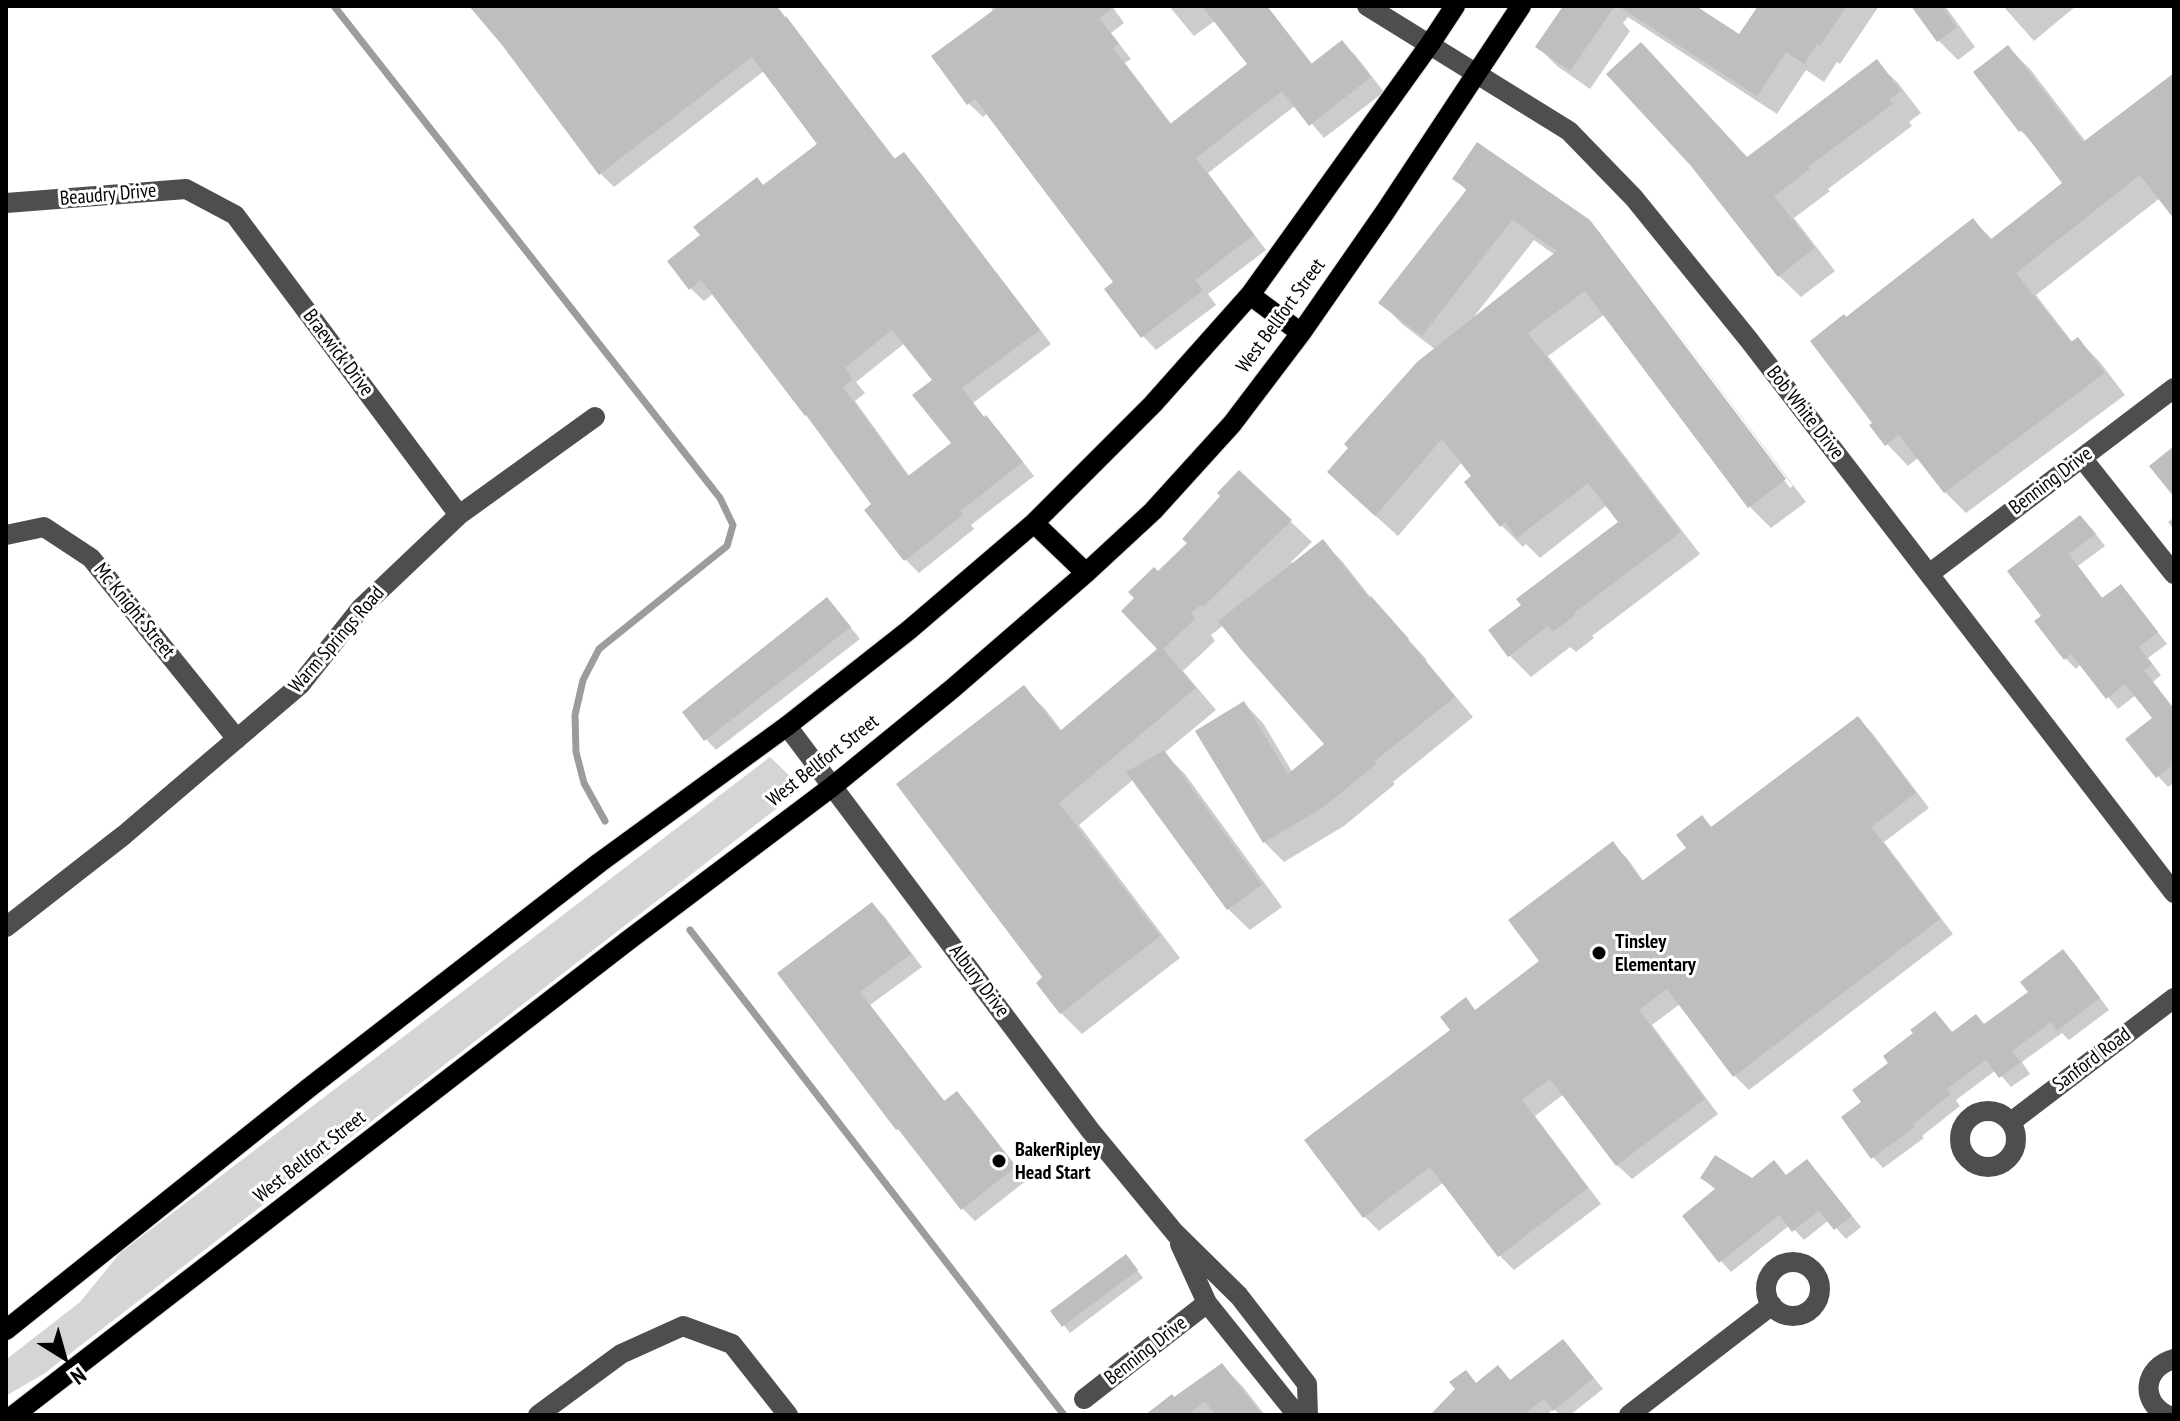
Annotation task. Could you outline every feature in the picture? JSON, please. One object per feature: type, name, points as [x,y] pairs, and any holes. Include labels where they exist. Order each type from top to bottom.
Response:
[{"type":"main road","name":"West Bellfort Street","points":[[6,1330],[310,1087],[549,902],[787,726],[909,630],[1034,523],[1153,404],[1250,295],[1455,6]]},
{"type":"main road","name":"West Bellfort Street","points":[[14,1415],[833,786],[952,689],[1153,511],[1232,424],[1301,333],[1521,6]]},
{"type":"main road","points":[[1250,295],[1301,333]]},
{"type":"main road","points":[[1034,523],[1086,573]]},
{"type":"street","name":"Bob White Drive","points":[[1367,6],[1569,131],[1634,198],[1749,340],[2174,893]]},
{"type":"street","name":"Beaudry Drive","points":[[6,203],[186,189],[208,200]]},
{"type":"street","name":"Braewick Drive","points":[[208,200],[235,215],[459,515]]},
{"type":"street","name":"Benning Drive","points":[[1929,574],[2174,388]]},
{"type":"street","name":"Warm Springs Road","points":[[6,927],[124,835],[300,685],[361,608],[459,515],[595,417]]},
{"type":"street","points":[[2082,458],[2174,574]]},
{"type":"street","name":"Mc Knight Street","points":[[6,535],[44,527],[91,558],[237,739]]},
{"type":"street","name":"Albury Drive","points":[[787,726],[1090,1130],[1175,1233],[1239,1296],[1307,1384],[1308,1415]]},
{"type":"street","name":"Sanford Road","points":[[2011,1122],[2174,998]]},
{"type":"street","name":"Albury Drive","points":[[1175,1233],[1207,1303],[1297,1415]]},
{"type":"street","name":"Benning Drive","points":[[1084,1399],[1207,1303]]},
{"type":"street","points":[[1629,1415],[1772,1305]]},
{"type":"street","points":[[538,1415],[621,1354],[683,1326],[732,1344],[788,1415]]},
{"type":"street","points":[[2167,1415],[2155,1406],[2149,1396],[2149,1384],[2152,1374],[2160,1365],[2174,1359]]},
{"type":"shaded area","points":[[770,757],[795,781],[776,809],[45,1373],[6,1396],[8,1358],[80,1302],[120,1253]]},
{"type":"building","points":[[469,6],[776,6],[894,159],[904,152],[1040,330],[962,388],[1023,462],[960,511],[963,515],[904,561],[864,510],[871,504],[701,280],[689,290],[667,261],[700,235],[693,227],[757,177],[763,185],[817,144],[752,57],[599,175]],"holes":[[[892,330],[932,380],[912,395],[951,443],[908,476],[843,387],[853,379],[845,368]]]},
{"type":"building","points":[[999,6],[1115,6],[1099,18],[1119,44],[1113,48],[1170,124],[1247,64],[1202,6],[1267,6],[1311,64],[1342,40],[1371,77],[1309,126],[1282,91],[1196,158],[1254,235],[1195,280],[1203,290],[1141,338],[1104,289],[1113,282],[975,99],[967,105],[931,56]]},
{"type":"building","points":[[1563,6],[1615,6],[1570,71],[1535,47]]},
{"type":"building","points":[[1618,6],[1696,6],[1739,34],[1758,6],[1847,6],[1804,64],[1786,52],[1757,96]]},
{"type":"building","points":[[1911,6],[1941,6],[1957,27],[1937,42]]},
{"type":"building","points":[[1641,42],[1747,157],[1877,59],[1901,91],[1889,100],[1893,104],[1774,196],[1815,248],[1778,277],[1691,166],[1606,74]]},
{"type":"building","points":[[2008,45],[2083,142],[2174,73],[2174,219],[2140,175],[2016,273],[2071,342],[2078,337],[2105,373],[1944,493],[1899,435],[1885,446],[1869,425],[1872,423],[1810,341],[1844,314],[1846,317],[1973,218],[1990,240],[2062,183],[1973,72]]},
{"type":"building","points":[[1477,142],[1590,220],[1786,479],[1748,508],[1585,291],[1528,333],[1681,532],[1553,632],[1548,626],[1508,657],[1488,630],[1521,605],[1516,599],[1618,522],[1588,483],[1517,538],[1505,522],[1500,527],[1464,482],[1471,476],[1442,439],[1375,516],[1327,472],[1348,448],[1344,444],[1417,362],[1557,251],[1512,220],[1422,336],[1378,303],[1467,189],[1452,179]]},
{"type":"building","points":[[2174,446],[2174,497],[2149,466]]},
{"type":"building","points":[[1239,470],[1292,520],[1203,607],[1201,605],[1191,613],[1195,619],[1163,649],[1196,688],[1059,803],[1160,936],[1060,1014],[1036,983],[1042,977],[896,784],[1024,685],[1060,731],[1157,649],[1121,611],[1134,598],[1128,592],[1154,567],[1158,571],[1187,543],[1182,539]]},
{"type":"building","points":[[2080,515],[2096,534],[2069,554],[2102,598],[2121,584],[2158,632],[2139,647],[2152,664],[2144,670],[2174,709],[2174,764],[2156,778],[2125,739],[2152,718],[2125,684],[2106,699],[2071,654],[2064,660],[2034,621],[2041,616],[2007,571]]},
{"type":"building","points":[[1323,539],[1369,598],[1371,596],[1409,639],[1455,697],[1375,761],[1377,763],[1324,807],[1263,843],[1195,731],[1244,701],[1288,774],[1324,744],[1218,621]]},
{"type":"building","points":[[827,597],[851,627],[704,741],[682,712]]},
{"type":"building","points":[[1858,716],[1916,793],[1871,827],[1940,919],[1733,1077],[1667,989],[1639,1010],[1705,1099],[1616,1166],[1550,1079],[1522,1100],[1588,1188],[1498,1257],[1430,1167],[1363,1218],[1304,1140],[1450,1030],[1440,1017],[1466,997],[1475,1010],[1539,961],[1508,920],[1613,841],[1642,881],[1686,848],[1676,835],[1702,815],[1711,827]]},
{"type":"building","points":[[1164,750],[1262,885],[1227,910],[1126,772]]},
{"type":"building","points":[[872,902],[911,954],[860,992],[944,1101],[957,1091],[1016,1167],[961,1210],[777,973]]},
{"type":"building","points":[[2063,949],[2100,998],[2057,1031],[2051,1022],[2012,1051],[2021,1062],[1999,1078],[1986,1060],[1947,1089],[1951,1094],[1913,1124],[1915,1127],[1871,1159],[1841,1117],[1861,1102],[1852,1090],[1888,1063],[1883,1056],[1935,1011],[1952,1032],[1976,1014],[1984,1024],[2028,992],[2020,982]]},
{"type":"building","points":[[1715,1155],[1752,1178],[1774,1160],[1786,1175],[1807,1159],[1852,1216],[1834,1230],[1819,1211],[1792,1232],[1779,1215],[1719,1263],[1682,1216],[1716,1188],[1700,1178]]},
{"type":"building","points":[[1126,1254],[1138,1270],[1062,1327],[1050,1311]]},
{"type":"building","points":[[1563,1339],[1594,1378],[1553,1411],[1544,1399],[1523,1415],[1430,1415],[1455,1389],[1449,1382],[1466,1370],[1476,1383],[1498,1365],[1510,1380]]},
{"type":"building","points":[[1222,1363],[1262,1415],[1215,1415],[1205,1401],[1188,1415],[1145,1415],[1172,1394],[1174,1397]]},
{"type":"waterway","points":[[334,6],[720,498],[733,525],[727,546],[599,649],[583,680],[575,715],[576,752],[584,783],[605,821]]},
{"type":"waterway","points":[[690,930],[1064,1415]]},
{"type":"place","name":"Tinsley Elementary","points":[[1599,953]]},
{"type":"place","name":"BakerRipley Head Start","points":[[999,1161]]}]
